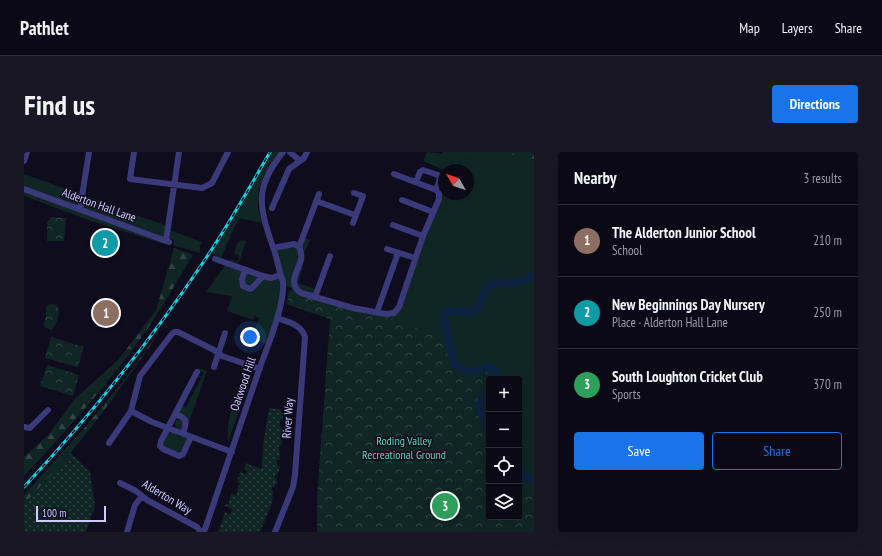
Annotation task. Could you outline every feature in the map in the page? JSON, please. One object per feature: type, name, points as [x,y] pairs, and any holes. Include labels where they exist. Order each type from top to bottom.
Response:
[{"type":"street","points":[[24,161],[27,152]]},
{"type":"street","points":[[80,209],[89,152]]},
{"type":"street","points":[[134,152],[130,180],[202,188],[212,183],[228,152]]},
{"type":"street","points":[[174,185],[179,152]]},
{"type":"street","name":"Oakwood Hill","points":[[203,532],[232,452],[277,318],[284,292],[261,209],[262,193],[269,171],[283,152]]},
{"type":"street","points":[[290,152],[300,161]]},
{"type":"street","points":[[272,208],[289,169],[304,158],[307,152]]},
{"type":"street","points":[[319,194],[299,247],[302,258],[294,277],[294,283],[297,291],[353,308],[386,314],[394,313],[399,307],[422,236],[439,199],[436,190],[440,178],[438,175],[423,170],[420,172],[416,182]]},
{"type":"street","points":[[394,174],[436,190]]},
{"type":"street","name":"Alderton Hall Lane","points":[[24,189],[168,241],[174,185]]},
{"type":"street","points":[[353,223],[362,196],[354,193]]},
{"type":"street","points":[[402,200],[433,212]]},
{"type":"street","points":[[316,201],[356,215]]},
{"type":"street","points":[[393,225],[422,236]]},
{"type":"street","points":[[273,248],[294,244],[299,247]]},
{"type":"street","points":[[387,249],[415,258]]},
{"type":"street","points":[[377,312],[398,253]]},
{"type":"street","points":[[315,297],[330,256]]},
{"type":"street","points":[[215,260],[270,278],[280,275]]},
{"type":"street","points":[[245,270],[242,279],[243,286],[250,289],[263,276]]},
{"type":"street","name":"River Way","points":[[275,532],[293,487],[296,475],[305,337],[304,332],[298,327],[277,318]]},
{"type":"street","points":[[109,443],[131,411],[140,376],[174,332],[178,332],[222,356],[260,369]]},
{"type":"street","points":[[214,367],[225,333]]},
{"type":"street","points":[[191,437],[183,454],[179,456],[163,449],[160,446],[161,441],[197,372]]},
{"type":"street","points":[[24,427],[30,428],[48,410]]},
{"type":"street","points":[[131,411],[152,422],[232,452]]},
{"type":"street","points":[[175,414],[181,416],[186,421],[182,434]]},
{"type":"street","name":"Alderton Way","points":[[120,483],[197,527],[203,532]]},
{"type":"street","points":[[127,532],[135,505],[142,496]]},
{"type":"green space","points":[[270,152],[283,152],[264,184],[259,188],[258,209],[262,223],[239,218],[221,258],[211,253],[235,216]]},
{"type":"green space","points":[[427,152],[442,154],[443,152],[534,152],[534,501],[522,494],[522,376],[486,376],[486,437],[330,319],[287,304],[289,291],[293,289],[283,285],[273,248],[299,247],[303,237],[310,240],[299,265],[303,267],[298,283],[318,290],[315,297],[294,290],[295,292],[384,316],[396,312],[438,197],[438,200],[474,200],[474,164],[438,164],[438,167],[423,161]]},
{"type":"green space","points":[[508,152],[534,152],[534,162],[530,159],[510,154]]},
{"type":"green space","points":[[24,174],[103,202],[103,204],[168,226],[167,245],[91,221],[24,196]]},
{"type":"green space","points":[[52,217],[66,218],[64,241],[47,241],[47,222]]},
{"type":"green space","points":[[170,230],[202,242],[200,246],[200,253],[173,245],[174,240],[170,239]]},
{"type":"green space","points":[[241,240],[246,241],[239,262],[238,263],[231,262],[231,259],[237,262],[240,256],[234,253],[237,244]]},
{"type":"green space","points":[[174,248],[193,255],[154,319],[134,348],[104,386],[24,476],[24,457],[49,434],[74,400],[119,359],[156,310]]},
{"type":"green space","points":[[226,264],[244,270],[241,279],[247,289],[262,278],[280,276],[283,292],[268,344],[252,338],[259,318],[255,316],[253,320],[227,311],[232,296],[206,292]]},
{"type":"green space","points":[[245,270],[263,276],[252,288],[243,286]]},
{"type":"green space","name":"Roding Valley Recreational Ground","points":[[293,290],[295,292],[384,316],[410,326],[447,337],[453,365],[462,371],[469,373],[487,369],[493,373],[494,376],[486,376],[486,390],[479,401],[478,409],[486,425],[486,520],[522,520],[522,475],[529,484],[534,484],[533,532],[317,532],[317,498],[330,319],[287,304],[289,291]]},
{"type":"green space","points":[[51,304],[57,305],[59,312],[57,322],[51,330],[44,327],[44,322],[46,317],[46,307]]},
{"type":"green space","points":[[162,328],[114,397],[80,441],[24,504],[24,495],[86,426],[123,381]]},
{"type":"green space","points":[[51,337],[84,347],[78,367],[45,358]]},
{"type":"green space","points":[[47,365],[79,375],[73,396],[40,386]]},
{"type":"green space","points":[[198,368],[207,371],[189,422],[187,423],[179,413],[182,405],[186,407],[201,378],[197,376],[202,376],[204,373],[197,370]]},
{"type":"green space","points":[[252,375],[228,442],[228,424],[232,406],[240,389]]},
{"type":"green space","points":[[269,408],[281,409],[281,412],[283,412],[283,418],[280,419],[280,426],[282,427],[280,439],[282,440],[281,446],[279,446],[280,460],[277,460],[277,466],[280,466],[279,472],[275,475],[275,478],[277,478],[277,484],[275,484],[275,487],[272,487],[272,503],[260,532],[218,532],[225,512],[230,514],[232,509],[225,506],[226,504],[229,504],[231,494],[237,495],[237,489],[240,483],[237,482],[240,472],[246,474],[247,470],[244,469],[246,463],[262,469],[263,445]]},
{"type":"green space","points":[[177,416],[184,420],[182,430],[177,428],[175,425]]},
{"type":"green space","points":[[169,431],[182,437],[183,435],[186,436],[188,439],[184,448],[180,452],[175,452],[163,445]]},
{"type":"green space","points":[[71,453],[90,472],[95,506],[86,532],[24,532],[24,504]]},
{"type":"waterway","points":[[498,376],[491,367],[472,371],[454,364],[444,321],[445,313],[454,311],[472,313],[480,304],[484,291],[492,284],[512,283],[528,279],[534,275]]},
{"type":"waterway","points":[[486,396],[481,400],[479,409],[486,423]]},
{"type":"waterway","points":[[522,473],[525,477],[534,481]]},
{"type":"railway","points":[[24,487],[72,434],[140,351],[220,237],[270,152]]},
{"type":"place","name":"New Beginnings Day Nursery","points":[[105,243]]},
{"type":"place","name":"The Alderton Junior School","points":[[106,313]]},
{"type":"place","name":"South Loughton Cricket Club","points":[[445,506]]}]
